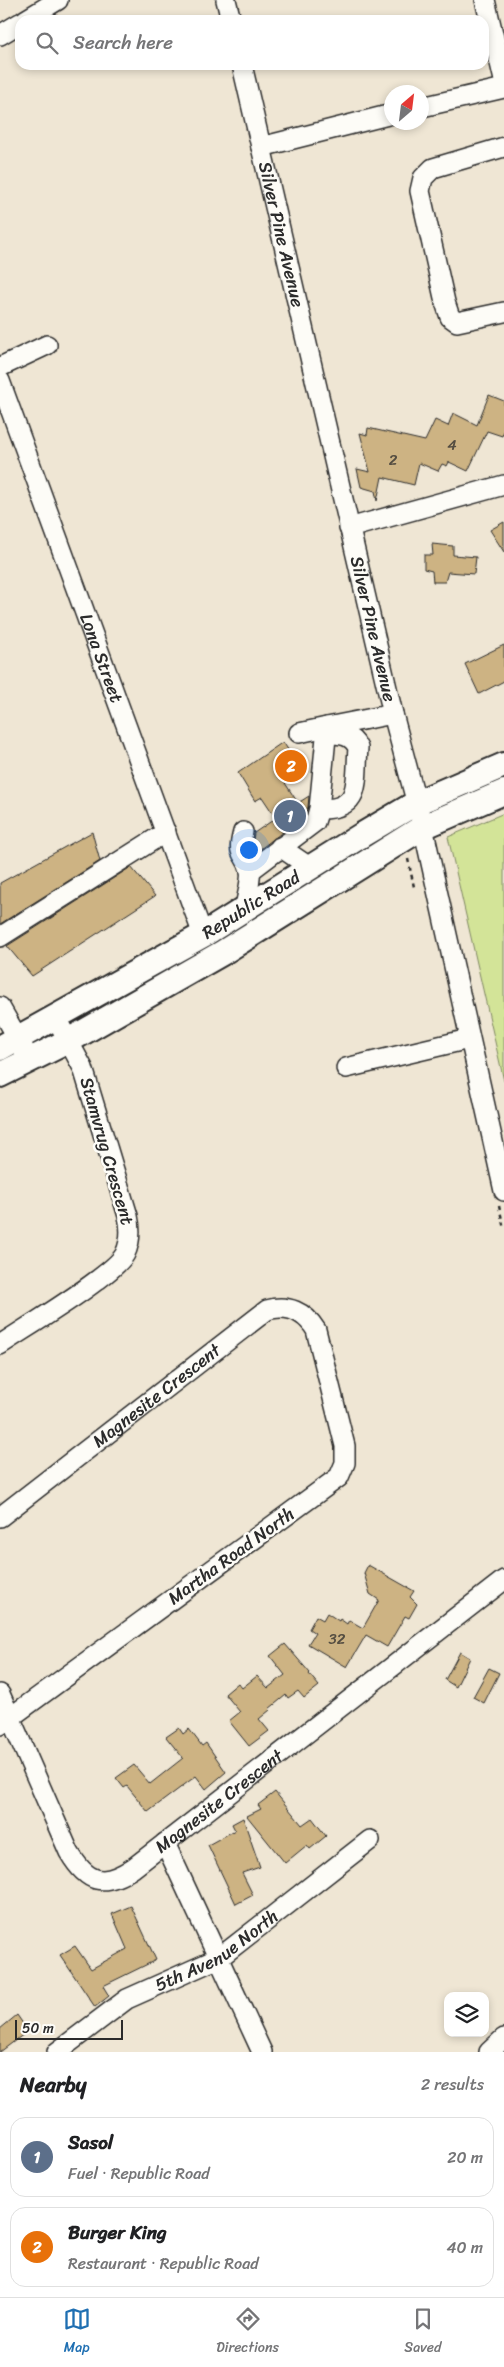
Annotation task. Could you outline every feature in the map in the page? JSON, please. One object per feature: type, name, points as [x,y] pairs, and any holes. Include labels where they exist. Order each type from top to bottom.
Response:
[{"type":"main road","name":"Republic Road","points":[[10,1044],[244,911],[416,803],[504,765]]},
{"type":"main road","name":"Republic Road","points":[[0,1075],[68,1041],[243,940],[423,828],[504,792]]},
{"type":"street","points":[[33,15],[58,0]]},
{"type":"street","points":[[226,0],[230,15]]},
{"type":"street","points":[[485,0],[489,15]]},
{"type":"street","points":[[489,17],[504,80]]},
{"type":"street","points":[[0,35],[15,26]]},
{"type":"street","name":"Silver Pine Avenue","points":[[243,70],[393,714],[423,828],[504,1191]]},
{"type":"street","points":[[429,105],[504,88]]},
{"type":"street","points":[[261,147],[384,116]]},
{"type":"street","points":[[504,147],[433,168],[423,178],[420,191],[450,317],[457,322],[465,322],[504,312]]},
{"type":"street","points":[[0,367],[47,344]]},
{"type":"street","name":"Lona Street","points":[[0,381],[203,935]]},
{"type":"street","points":[[349,528],[504,485]]},
{"type":"street","points":[[299,733],[327,731],[393,714]]},
{"type":"street","points":[[319,809],[335,810],[342,807],[349,801],[355,787],[358,748],[356,743],[341,734],[327,731]]},
{"type":"street","points":[[250,871],[315,822],[319,809],[327,731]]},
{"type":"street","points":[[0,937],[166,832]]},
{"type":"street","points":[[243,832],[240,854],[250,871],[244,911]]},
{"type":"street","points":[[280,847],[311,868]]},
{"type":"street","points":[[0,1007],[10,1044],[30,1060]]},
{"type":"street","name":"Stamvrug Crescent","points":[[0,1345],[107,1273],[125,1254],[130,1241],[131,1230],[128,1216],[83,1068],[56,1018]]},
{"type":"street","points":[[346,1068],[469,1039]]},
{"type":"street","name":"Magnesite Crescent","points":[[0,1518],[267,1310],[276,1307],[293,1310],[306,1317],[316,1330]]},
{"type":"street","name":"Martha Road North","points":[[5,1721],[339,1477],[345,1464],[345,1446],[316,1330]]},
{"type":"street","name":"Magnesite Crescent","points":[[0,1694],[5,1721],[77,1866],[87,1875],[97,1880],[107,1880],[120,1877],[165,1843],[504,1580]]},
{"type":"street","name":"5th Avenue North","points":[[57,2052],[127,1998],[219,1958],[370,1840]]},
{"type":"street","points":[[165,1843],[262,2052]]},
{"type":"street","points":[[489,2052],[504,2038]]},
{"type":"path","points":[[404,856],[410,862],[414,887]]},
{"type":"green space","points":[[504,813],[504,1081],[448,837]]},
{"type":"building","points":[[489,395],[504,401],[504,431],[502,436],[487,431],[468,471],[449,462],[447,466],[442,464],[438,471],[419,463],[414,485],[382,477],[377,501],[375,491],[361,487],[357,469],[370,472],[360,433],[367,435],[368,428],[425,441],[435,420],[448,426],[453,413],[477,425]]},
{"type":"building","points":[[504,522],[504,552],[490,530]]},
{"type":"building","points":[[432,544],[453,546],[453,555],[476,557],[474,574],[448,572],[445,582],[433,582],[432,571],[424,569],[424,555],[433,555]]},
{"type":"building","points":[[504,645],[504,681],[479,694],[465,664]]},
{"type":"building","points":[[283,742],[303,772],[285,783],[298,803],[309,796],[308,807],[305,815],[259,850],[253,841],[254,833],[276,818],[262,797],[255,801],[238,773]]},
{"type":"building","points":[[92,832],[100,861],[0,924],[0,883]]},
{"type":"building","points":[[131,867],[155,896],[32,976],[7,946]]},
{"type":"building","points":[[368,1565],[414,1591],[410,1597],[417,1604],[409,1618],[405,1616],[387,1647],[366,1635],[347,1667],[308,1644],[315,1633],[309,1629],[316,1616],[323,1620],[327,1613],[339,1621],[340,1619],[347,1624],[349,1620],[363,1628],[379,1600],[370,1594],[364,1573]]},
{"type":"building","points":[[285,1644],[319,1686],[304,1698],[298,1691],[288,1698],[286,1695],[269,1709],[259,1719],[269,1731],[249,1746],[229,1721],[240,1712],[225,1694],[238,1683],[242,1688],[257,1676],[268,1688],[285,1675],[270,1656]]},
{"type":"building","points":[[460,1652],[470,1658],[456,1687],[445,1680]]},
{"type":"building","points":[[489,1668],[499,1673],[484,1703],[473,1697]]},
{"type":"building","points":[[179,1728],[183,1734],[189,1729],[202,1746],[206,1743],[226,1772],[206,1789],[196,1776],[148,1812],[127,1786],[124,1788],[116,1778],[134,1765],[150,1784],[183,1758],[166,1737]]},
{"type":"building","points":[[275,1792],[302,1825],[312,1818],[326,1836],[310,1849],[307,1845],[285,1863],[247,1816],[261,1809],[258,1805]]},
{"type":"building","points":[[243,1818],[260,1867],[242,1873],[253,1895],[236,1904],[208,1845],[235,1830],[232,1824]]},
{"type":"building","points":[[131,1906],[156,1960],[103,1986],[109,1996],[95,2007],[60,1955],[75,1946],[91,1969],[127,1949],[112,1914]]},
{"type":"building","points":[[17,2015],[28,2031],[0,2052],[0,2029]]},
{"type":"place","name":"Burger King","points":[[291,766]]},
{"type":"place","name":"Sasol","points":[[290,816]]}]
